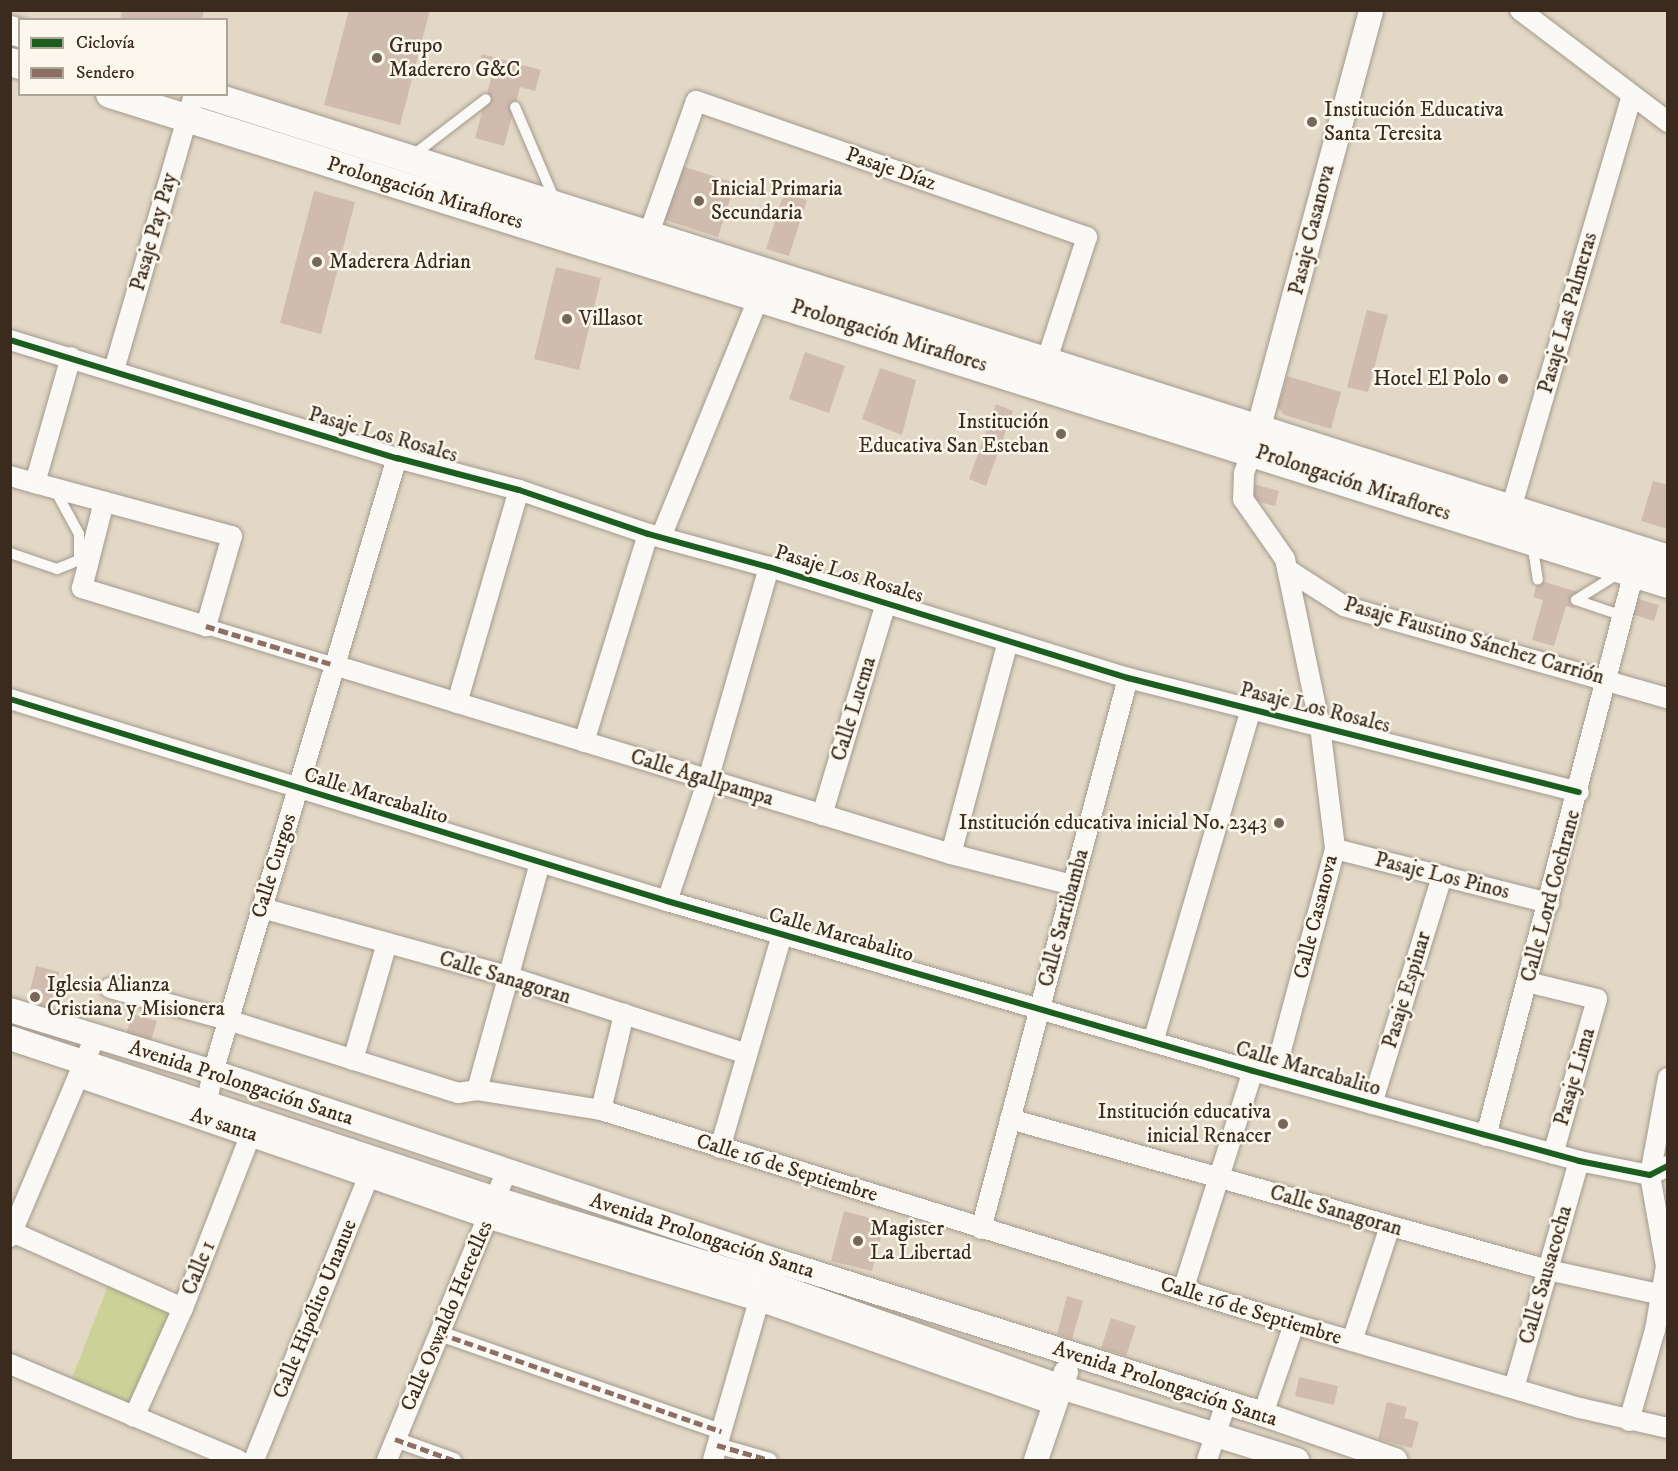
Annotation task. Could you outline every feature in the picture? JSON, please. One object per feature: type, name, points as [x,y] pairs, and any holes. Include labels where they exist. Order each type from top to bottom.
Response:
[{"type":"main road","name":"Prolongación Miraflores","points":[[122,96],[190,107],[1043,372],[1507,520],[1632,564],[1668,584]]},
{"type":"main road","name":"Prolongación Miraflores","points":[[210,96],[405,172],[556,204],[649,233],[764,284]]},
{"type":"main road","name":"Prolongación Miraflores","points":[[1507,520],[1532,540],[1632,564],[1668,559]]},
{"type":"street","name":"Pasaje Casanova","points":[[1255,441],[1371,10]]},
{"type":"street","points":[[1520,10],[1668,122]]},
{"type":"street","name":"Pasaje Las Palmeras","points":[[1507,520],[1632,96]]},
{"type":"street","name":"Pasaje Díaz","points":[[649,233],[696,101],[1087,237],[1043,372]]},
{"type":"street","name":"Pasaje Pay Pay","points":[[114,370],[190,107]]},
{"type":"street","points":[[584,742],[655,535],[764,284]]},
{"type":"street","name":"Pasaje Los Rosales","points":[[10,340],[397,458],[519,490],[655,535],[770,567],[1128,678],[1579,792]]},
{"type":"street","points":[[35,483],[71,357]]},
{"type":"street","name":"Calle Casanova","points":[[1255,441],[1244,473],[1243,499],[1285,559],[1288,570],[1320,726],[1335,849],[1274,1077]]},
{"type":"street","name":"Calle Curgos","points":[[207,1102],[228,1020],[397,458]]},
{"type":"street","points":[[10,476],[232,536],[206,626]]},
{"type":"street","points":[[457,703],[519,490]]},
{"type":"street","points":[[104,502],[82,588],[334,665]]},
{"type":"street","name":"Calle Lord Cochrane","points":[[1486,1136],[1608,681],[1632,564]]},
{"type":"street","points":[[667,901],[708,780],[770,567]]},
{"type":"street","name":"Pasaje Faustino Sánchez Carrión","points":[[1288,570],[1344,606],[1668,698]]},
{"type":"street","name":"Calle Lucma","points":[[822,815],[886,603]]},
{"type":"street","points":[[951,854],[1008,641]]},
{"type":"street","name":"Calle Agallpampa","points":[[334,665],[951,854],[1073,885]]},
{"type":"street","name":"Calle Sartibamba","points":[[981,1229],[1128,678]]},
{"type":"street","name":"Calle Marcabalito","points":[[10,699],[297,789],[782,935],[1486,1136],[1579,1161],[1650,1175]]},
{"type":"street","points":[[1153,1042],[1251,709]]},
{"type":"street","name":"Pasaje Los Pinos","points":[[1335,849],[1549,903]]},
{"type":"street","points":[[477,1090],[540,863]]},
{"type":"street","name":"Pasaje Espinar","points":[[1372,1104],[1442,876]]},
{"type":"street","name":"Calle Sanagoran","points":[[262,908],[507,976],[747,1054]]},
{"type":"street","points":[[720,1148],[782,935]]},
{"type":"street","points":[[353,1060],[387,943]]},
{"type":"street","name":"Pasaje Lima","points":[[1527,982],[1597,999],[1553,1154]]},
{"type":"street","name":"Calle 16 de Septiembre","points":[[110,988],[228,1020],[458,1093],[477,1090],[601,1110],[1294,1324],[1629,1421],[1668,1428]]},
{"type":"street","name":"Avenida Prolongación Santa","points":[[10,1010],[213,1072],[507,1171],[765,1280],[1058,1396],[1216,1434],[1297,1461]]},
{"type":"street","points":[[601,1110],[624,1014]]},
{"type":"street","points":[[95,1037],[11,1234],[183,1308]]},
{"type":"street","name":"Avenida Prolongación Santa","points":[[10,1038],[81,1070],[207,1102],[254,1126],[493,1209],[765,1280],[1072,1355],[1263,1414],[1395,1461]]},
{"type":"street","name":"Av santa","points":[[81,1070],[254,1126]]},
{"type":"street","points":[[1183,1290],[1253,1071]]},
{"type":"street","points":[[1629,1421],[1661,1330],[1666,1266],[1665,1232],[1650,1175],[1668,1078]]},
{"type":"street","name":"Calle Sanagoran","points":[[1010,1119],[1548,1270],[1663,1295]]},
{"type":"street","name":"Calle 1","points":[[134,1417],[183,1308],[254,1126]]},
{"type":"street","name":"Calle Sausacocha","points":[[1514,1388],[1579,1161]]},
{"type":"street","name":"Calle Hipólito Unanue","points":[[254,1461],[372,1166]]},
{"type":"street","points":[[1650,1175],[1668,1166]]},
{"type":"street","name":"Calle Oswaldo Hercelles","points":[[387,1461],[507,1171]]},
{"type":"street","points":[[1352,1341],[1390,1226]]},
{"type":"street","points":[[717,1446],[765,1280]]},
{"type":"street","points":[[1263,1414],[1294,1324]]},
{"type":"street","points":[[439,1334],[717,1446],[769,1461]]},
{"type":"street","points":[[1036,1461],[1072,1355]]},
{"type":"street","points":[[10,1364],[238,1461]]},
{"type":"street","points":[[1207,1461],[1226,1403]]},
{"type":"street","points":[[395,1439],[453,1461]]},
{"type":"lane","points":[[405,172],[486,99]]},
{"type":"lane","points":[[515,107],[556,204]]},
{"type":"lane","points":[[10,554],[57,569],[79,560],[79,534],[54,488]]},
{"type":"lane","points":[[1532,540],[1538,580]]},
{"type":"lane","points":[[1623,616],[1576,600],[1632,564]]},
{"type":"green space","points":[[111,1278],[183,1308],[134,1417],[68,1388]]},
{"type":"building","points":[[122,10],[204,10],[202,18],[120,18]]},
{"type":"building","name":"Grupo Maderero G&C","points":[[349,10],[430,10],[400,125],[324,105]]},
{"type":"building","points":[[482,54],[541,70],[535,91],[520,87],[504,146],[475,138],[492,75],[477,71]]},
{"type":"building","name":"Inicial Primaria Secundaria","points":[[679,165],[735,183],[718,237],[662,219]]},
{"type":"building","name":"Maderera Adrian","points":[[314,191],[355,202],[321,334],[280,323]]},
{"type":"building","points":[[784,193],[807,200],[789,256],[766,249]]},
{"type":"building","name":"Villasot","points":[[556,267],[601,278],[579,370],[534,359]]},
{"type":"building","points":[[1367,310],[1388,315],[1368,392],[1347,387]]},
{"type":"building","points":[[805,352],[845,366],[829,413],[789,399]]},
{"type":"building","points":[[880,368],[916,380],[902,435],[862,419]]},
{"type":"building","points":[[1287,376],[1341,392],[1331,429],[1284,415],[1278,407]]},
{"type":"building","points":[[996,404],[1013,411],[986,486],[969,479]]},
{"type":"building","points":[[1653,481],[1668,485],[1668,529],[1641,521]]},
{"type":"building","points":[[1253,484],[1279,491],[1275,506],[1249,499]]},
{"type":"building","points":[[1538,580],[1578,592],[1574,608],[1566,606],[1554,646],[1532,640],[1543,600],[1533,597]]},
{"type":"building","points":[[1635,598],[1659,605],[1654,621],[1631,614]]},
{"type":"building","points":[[36,966],[59,972],[50,1008],[27,1003]]},
{"type":"building","points":[[132,1014],[157,1021],[151,1041],[126,1034]]},
{"type":"building","name":"Magister La Libertad","points":[[844,1211],[885,1222],[872,1271],[831,1261]]},
{"type":"building","points":[[1067,1296],[1083,1301],[1072,1339],[1057,1334]]},
{"type":"building","points":[[1111,1318],[1136,1326],[1126,1356],[1101,1348]]},
{"type":"building","points":[[1299,1377],[1338,1386],[1334,1405],[1295,1396]]},
{"type":"building","points":[[1387,1402],[1407,1407],[1404,1418],[1419,1422],[1412,1448],[1378,1439]]},
{"type":"marked path","points":[[206,626],[334,665]]},
{"type":"marked path","points":[[439,1333],[721,1431]]},
{"type":"marked path","points":[[395,1439],[453,1460]]},
{"type":"marked path","points":[[717,1445],[769,1460]]},
{"type":"cycle path","points":[[10,340],[397,458],[519,490],[648,534],[769,567],[1128,678],[1579,792]]},
{"type":"cycle path","points":[[10,699],[667,901],[1253,1071],[1579,1161],[1650,1175],[1668,1166]]},
{"type":"place","name":"Grupo Maderero G&C","points":[[377,58]]},
{"type":"place","name":"Institución Educativa Santa Teresita","points":[[1312,122]]},
{"type":"place","name":"Inicial Primaria Secundaria","points":[[699,201]]},
{"type":"place","name":"Maderera Adrian","points":[[317,262]]},
{"type":"place","name":"Villasot","points":[[567,319]]},
{"type":"place","name":"Hotel El Polo","points":[[1503,379]]},
{"type":"place","name":"Institución Educativa San Esteban","points":[[1061,434]]},
{"type":"place","name":"Institución educativa inicial No. 2343","points":[[1279,823]]},
{"type":"place","name":"Iglesia Alianza Cristiana y Misionera","points":[[35,997]]},
{"type":"place","name":"Institución educativa inicial Renacer","points":[[1283,1124]]},
{"type":"place","name":"Magister La Libertad","points":[[858,1241]]}]
